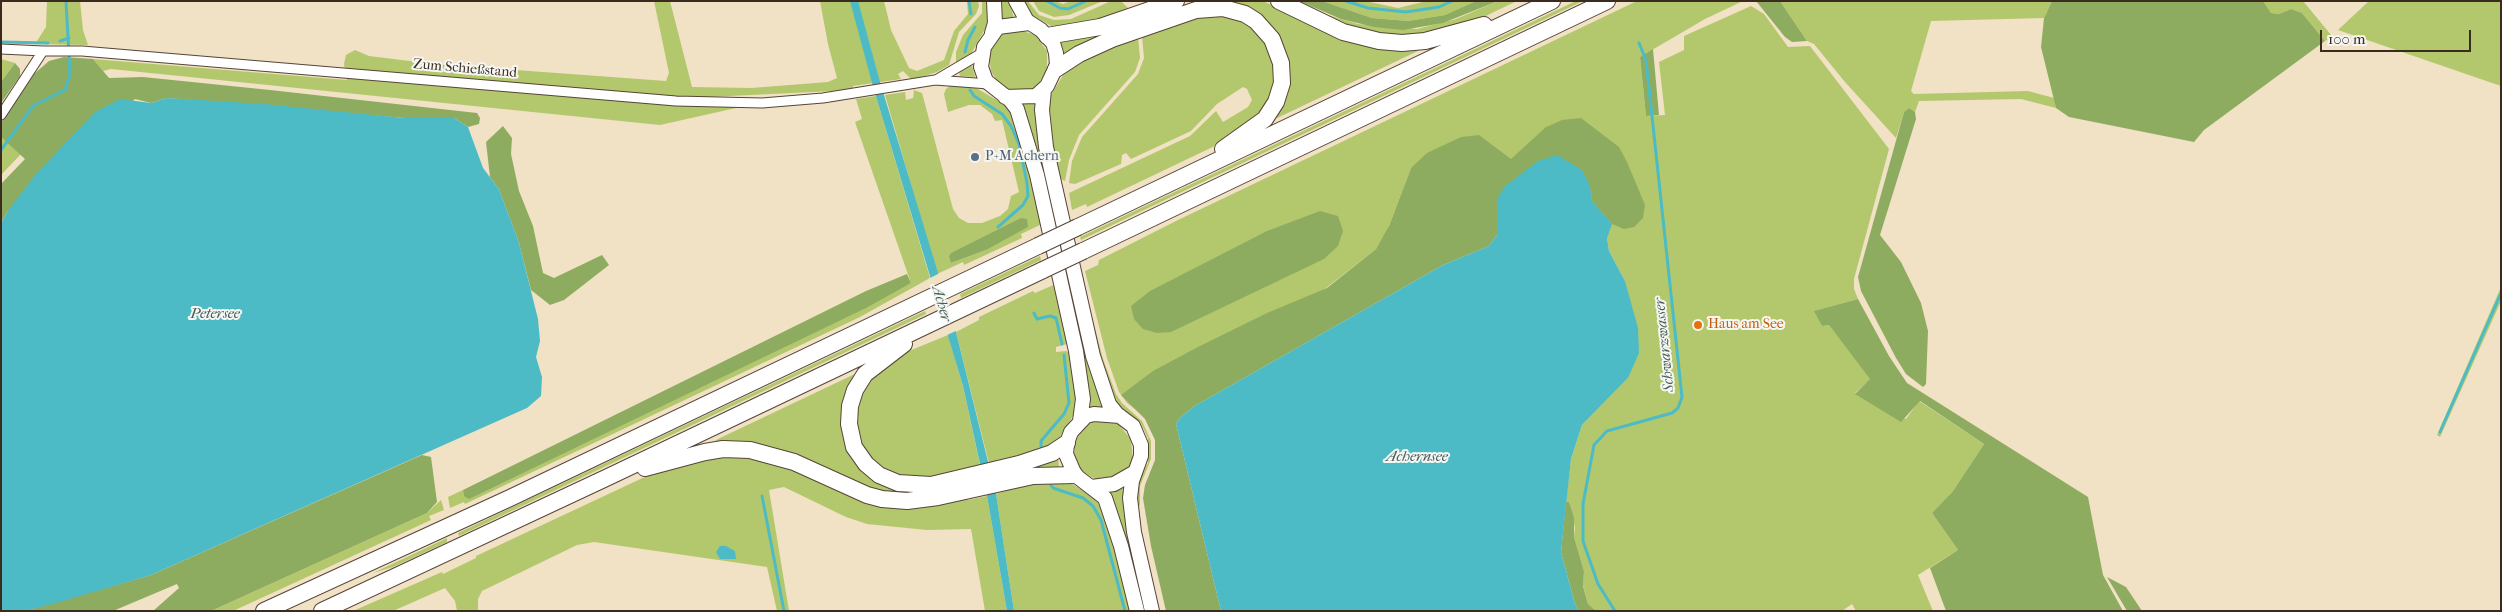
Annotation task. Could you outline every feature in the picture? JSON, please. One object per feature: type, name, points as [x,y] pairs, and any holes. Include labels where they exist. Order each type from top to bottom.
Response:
[{"type":"highway","points":[[1056,69],[1079,54],[1176,1]]},
{"type":"highway","points":[[1279,1],[1352,35],[1396,43],[1435,39],[1532,11]]},
{"type":"highway","points":[[264,611],[501,502],[1552,1]]},
{"type":"highway","points":[[322,611],[609,477],[1607,1]]},
{"type":"highway","points":[[1047,36],[1135,23],[1206,8],[1237,11],[1256,21],[1267,32],[1274,43],[1281,63],[1281,88],[1276,102],[1265,119],[1178,180]]},
{"type":"highway","points":[[931,324],[879,362],[862,379],[850,406],[851,436],[857,452],[866,464],[879,475],[894,482],[912,485],[970,483]]},
{"type":"highway","points":[[1005,475],[1066,443]]},
{"type":"highway","points":[[609,477],[705,452],[742,450],[760,451],[789,459],[856,491],[882,500],[915,501],[970,483],[1005,475],[1075,475]]},
{"type":"main road","points":[[994,1],[995,23],[982,53],[982,71],[989,84],[1005,96],[1019,113],[1037,175],[1076,351],[1082,399],[1080,421],[1066,443],[1066,459],[1075,475],[1105,498],[1138,611]]},
{"type":"main road","points":[[1016,1],[1021,14],[1029,23],[1047,36],[1056,53],[1056,69],[1044,90],[1042,110],[1046,147],[1089,339],[1109,404],[1133,426],[1140,440],[1141,456],[1130,490],[1132,515],[1152,611]]},
{"type":"main road","points":[[992,33],[1002,25],[1029,23]]},
{"type":"main road","points":[[1005,96],[1034,97],[1044,90]]},
{"type":"main road","points":[[1080,421],[1094,414],[1120,416]]},
{"type":"main road","points":[[1092,487],[1114,484],[1135,472]]},
{"type":"street","points":[[1,49],[44,51]]},
{"type":"street","points":[[1,115],[44,51]]},
{"type":"street","name":"Zum Schießstand","points":[[44,51],[82,51],[676,101],[762,103],[850,94],[935,80]]},
{"type":"street","points":[[935,80],[982,53]]},
{"type":"street","points":[[935,80],[989,84]]},
{"type":"green space","points":[[47,1],[80,1],[83,30],[88,45],[35,44],[46,27]]},
{"type":"green space","points":[[654,1],[670,1],[692,87],[751,88],[828,82],[837,78],[820,1],[884,1],[891,30],[909,68],[917,71],[944,60],[954,31],[968,14],[967,1],[978,1],[979,6],[976,14],[959,32],[949,65],[937,72],[912,80],[903,71],[898,74],[901,79],[853,86],[853,88],[834,91],[688,98],[745,106],[660,125],[111,69],[103,71],[93,59],[347,80],[344,64],[346,55],[355,50],[369,56],[434,64],[666,81],[669,73]]},
{"type":"green space","points":[[982,1],[988,1],[988,21],[985,29],[971,54],[956,63],[956,52],[963,35],[982,13]]},
{"type":"green space","points":[[1000,1],[1009,1],[1014,18],[1002,20]]},
{"type":"green space","points":[[1023,1],[1028,1],[1039,15],[1054,20],[1071,19],[1111,1],[1121,1],[1128,8],[1117,13],[1118,16],[1053,27],[1030,14]]},
{"type":"green space","points":[[1033,1],[1055,1],[1063,4],[1071,1],[1103,1],[1069,15],[1054,17],[1039,11]]},
{"type":"green space","points":[[1197,1],[1262,1],[1285,10],[1419,46],[1420,50],[1273,120],[1284,94],[1259,18],[1173,12],[1181,6]]},
{"type":"green space","points":[[1290,1],[1299,1],[1328,15],[1358,24],[1417,29],[1456,19],[1498,1],[1517,1],[1477,20],[1418,37],[1365,34]]},
{"type":"green space","points":[[1299,1],[1322,1],[1372,18],[1408,21],[1445,15],[1476,1],[1498,1],[1443,23],[1403,30],[1374,27],[1341,19]]},
{"type":"green space","points":[[1322,1],[1365,1],[1398,8],[1427,1],[1476,1],[1445,15],[1408,21],[1372,18]]},
{"type":"green space","points":[[1576,1],[1583,1],[1081,240],[1080,237]]},
{"type":"green space","points":[[1637,1],[1743,1],[1705,19],[1640,57],[1646,116],[1665,115],[1659,62],[1684,50],[1684,36],[1751,6],[1764,14],[1788,47],[1810,46],[1889,149],[1854,279],[1854,289],[1858,299],[1815,311],[1822,326],[1829,325],[1871,379],[1855,393],[1906,419],[1919,401],[1984,444],[1953,491],[1932,513],[1958,550],[1918,575],[1933,611],[1856,611],[1852,604],[1842,611],[1596,611],[1588,604],[1583,585],[1584,571],[1574,537],[1575,528],[1569,502],[1566,502],[1571,459],[1582,425],[1628,378],[1625,281],[1609,251],[1607,238],[1411,168],[1387,231],[1376,249],[1326,288],[1140,413],[1127,403],[1119,392],[1107,358],[1085,271],[1098,265],[1099,260],[1178,220]]},
{"type":"green space","points":[[1756,1],[1780,1],[1807,41],[1792,42],[1785,37]]},
{"type":"green space","points":[[1780,1],[2052,1],[2044,18],[1931,21],[1911,91],[1914,94],[2028,91],[2054,98],[2056,108],[2021,99],[1919,101],[1915,112],[1909,108],[1904,112],[1896,138],[1845,82],[1814,44],[1807,41]]},
{"type":"green space","points":[[2052,1],[2263,1],[2271,13],[2279,14],[2291,9],[2302,13],[2325,41],[2204,130],[2194,142],[2069,117],[2056,108],[2041,47],[2044,18]]},
{"type":"green space","points":[[2263,1],[2303,1],[2332,36],[2325,41],[2302,13],[2291,9],[2279,14],[2271,13]]},
{"type":"green space","points":[[2369,1],[2500,1],[2501,86],[2338,30]]},
{"type":"green space","points":[[1218,12],[1257,27],[1278,68],[1269,106],[1219,144],[1087,207],[1086,204],[1072,210],[1069,193],[1190,136],[1216,111],[1223,122],[1248,107],[1252,100],[1247,89],[1243,87],[1217,104],[1191,131],[1131,159],[1126,153],[1122,155],[1121,164],[1075,184],[1069,183],[1072,161],[1082,137],[1138,74],[1144,58],[1142,36]]},
{"type":"green space","points":[[1121,27],[1065,55],[1061,42]]},
{"type":"green space","points":[[1017,29],[1035,35],[1047,51],[1047,70],[1034,91],[1014,91],[1006,88],[997,81],[991,71],[989,55],[994,44],[1004,30]]},
{"type":"green space","points":[[1138,37],[1140,58],[1135,72],[1079,135],[1069,160],[1065,181],[1061,179],[1058,176],[1053,147],[1049,98],[1070,64]]},
{"type":"green space","points":[[1653,49],[1659,115],[1646,116],[1640,57]]},
{"type":"green space","points":[[64,57],[93,59],[109,78],[143,77],[270,90],[477,113],[480,118],[479,124],[468,127],[454,118],[404,118],[167,98],[151,103],[135,99],[7,212],[1,224],[1,184],[25,159],[1,137],[1,123],[34,74],[49,61]]},
{"type":"green space","points":[[1,59],[15,63],[1,82]]},
{"type":"green space","points":[[15,63],[20,69],[20,76],[1,103],[1,82]]},
{"type":"green space","points":[[972,65],[975,77],[960,76],[959,72]]},
{"type":"green space","points":[[971,85],[1005,105],[1013,116],[1042,224],[1021,234],[1022,238],[964,265],[963,262],[937,274],[885,95],[905,92],[906,100],[913,98],[914,90],[922,93],[953,209],[959,218],[968,223],[982,223],[1000,216],[1008,209],[1011,196],[1019,192],[1002,120],[995,121],[992,114],[980,105],[969,105],[948,112],[944,94],[950,86]],"holes":[[[968,247],[986,250],[951,263],[951,253]]]},
{"type":"green space","points":[[876,96],[930,278],[860,317],[465,504],[464,502],[450,508],[448,497],[463,490],[464,496],[911,283],[855,122],[862,119],[856,99]]},
{"type":"green space","points":[[1036,102],[1038,127],[1089,363],[1102,408],[1089,408],[1040,161],[1023,103]]},
{"type":"green space","points":[[1909,108],[1915,112],[1916,119],[1880,235],[1901,262],[1921,303],[1928,331],[1926,384],[1923,387],[1906,374],[1896,358],[1861,291],[1858,277],[1904,112]]},
{"type":"green space","points":[[1581,118],[1619,147],[1627,162],[1645,205],[1643,218],[1634,227],[1624,229],[1612,224],[1592,201],[1590,186],[1497,200],[1497,235],[1489,246],[1443,265],[1193,407],[1179,419],[1176,424],[1221,611],[1166,611],[1151,546],[1143,498],[1145,485],[1155,460],[1155,440],[1145,419],[1121,395],[1153,371],[1198,347],[1267,313],[1327,288],[1376,249],[1389,226],[1411,168],[1427,153],[1461,137],[1479,135],[1511,159],[1546,127],[1562,120]]},
{"type":"green space","points":[[503,126],[512,138],[511,154],[519,191],[533,226],[543,273],[554,278],[602,255],[609,265],[564,300],[550,305],[531,290],[519,243],[499,189],[490,177],[486,142]]},
{"type":"green space","points":[[1,137],[21,154],[1,175]]},
{"type":"green space","points":[[1320,211],[1338,216],[1343,231],[1338,246],[1324,259],[1171,332],[1157,333],[1143,329],[1134,319],[1131,306],[1150,291],[1267,231]]},
{"type":"green space","points":[[1021,218],[1027,219],[1028,227],[986,250],[951,263],[949,256],[951,253]]},
{"type":"green space","points":[[1040,256],[1041,260],[961,298],[960,294]]},
{"type":"green space","points":[[907,274],[911,283],[866,308],[469,499],[464,496],[463,490],[866,291]]},
{"type":"green space","points":[[1056,284],[1067,344],[1056,347],[1056,352],[1066,351],[1071,354],[1077,399],[1074,414],[1060,437],[1047,449],[989,463],[956,332],[979,320],[979,317],[1033,291],[1035,293]]},
{"type":"green space","points":[[2501,287],[2501,301],[2440,437],[2437,435]]},
{"type":"green space","points":[[1858,299],[1889,356],[1907,383],[2088,497],[2103,575],[2123,611],[1946,611],[1930,568],[1958,550],[1932,513],[1953,491],[1984,444],[1920,401],[1901,422],[1855,394],[1870,379],[1829,325],[1822,326],[1814,311]]},
{"type":"green space","points":[[925,311],[926,314],[459,536],[458,533]]},
{"type":"green space","points":[[1091,313],[1103,359],[1116,394],[1122,403],[1142,421],[1151,441],[1151,459],[1140,486],[1140,505],[1137,506],[1138,482],[1148,463],[1148,438],[1140,422],[1118,405],[1112,396],[1098,351]]},
{"type":"green space","points":[[948,335],[963,386],[980,465],[947,477],[896,478],[863,454],[853,423],[862,386],[904,353]]},
{"type":"green space","points":[[857,373],[853,453],[932,493],[890,495],[715,446],[713,442],[720,438]]},
{"type":"green space","points":[[1090,420],[1107,420],[1118,424],[1131,439],[1133,459],[1129,467],[1120,476],[1102,481],[1082,471],[1077,465],[1074,455],[1075,441]]},
{"type":"green space","points":[[422,455],[431,457],[437,502],[427,513],[211,611],[153,611],[179,588],[177,584],[113,611],[24,611],[151,575]]},
{"type":"green space","points":[[758,455],[851,494],[967,497],[968,500],[987,496],[1007,611],[985,611],[971,529],[927,530],[867,524],[846,517],[784,487],[769,490],[789,611],[777,611],[767,567],[594,542],[577,545],[482,591],[478,599],[478,611],[457,611],[455,601],[445,588],[393,611],[353,611],[442,572],[443,574],[476,558],[476,556],[664,468],[698,458]]},
{"type":"green space","points":[[1058,457],[1059,467],[1020,468]]},
{"type":"green space","points":[[1031,482],[1069,482],[1097,500],[1114,543],[1132,611],[1014,611],[996,494]]},
{"type":"green space","points":[[1122,486],[1131,549],[1129,549],[1110,490]]},
{"type":"green space","points":[[441,500],[444,510],[429,516],[431,520],[233,611],[211,611],[427,513]]},
{"type":"green space","points":[[1566,502],[1569,502],[1574,518],[1574,537],[1584,571],[1583,586],[1588,604],[1596,611],[1579,611],[1575,604],[1561,552]]},
{"type":"green space","points":[[447,538],[447,542],[393,567],[373,573]]},
{"type":"green space","points":[[2107,577],[2126,587],[2142,611],[2127,611]]},
{"type":"water","name":"Acher","points":[[850,1],[858,1],[880,82],[956,332],[996,494],[1014,611],[1007,611],[987,496],[963,386],[872,83]]},
{"type":"water","name":"Petersee","points":[[167,98],[264,104],[404,118],[454,118],[468,127],[483,168],[499,189],[519,243],[538,319],[540,341],[536,357],[542,377],[541,396],[527,408],[151,575],[24,611],[1,611],[1,224],[7,212],[36,174],[95,112],[120,99],[151,103]]},
{"type":"water","name":"Achernsee","points":[[1557,155],[1582,170],[1590,186],[1592,201],[1612,224],[1607,238],[1609,251],[1625,281],[1638,328],[1639,353],[1628,378],[1582,425],[1571,459],[1561,552],[1575,604],[1579,611],[1221,611],[1176,424],[1179,419],[1193,407],[1443,265],[1489,246],[1497,235],[1497,200],[1504,187],[1538,161]]},
{"type":"water","points":[[720,546],[726,546],[735,551],[736,559],[720,559],[716,552]]},
{"type":"pier","points":[[940,273],[958,330],[945,336],[928,279]]},
{"type":"waterway","points":[[1,150],[33,106],[65,90],[70,74],[66,1]]},
{"type":"waterway","points":[[969,1],[971,14]]},
{"type":"waterway","points":[[1047,1],[1060,8],[1068,9],[1086,1]]},
{"type":"waterway","points":[[1346,1],[1368,8],[1406,12],[1439,7],[1452,1]]},
{"type":"waterway","points":[[965,52],[968,40],[975,27]]},
{"type":"waterway","points":[[60,41],[69,38]]},
{"type":"waterway","points":[[1,42],[48,43]]},
{"type":"waterway","name":"Schwarzwasser","points":[[1615,611],[1598,584],[1583,541],[1583,504],[1594,445],[1607,431],[1672,413],[1678,408],[1682,397],[1646,60],[1639,43]]},
{"type":"waterway","points":[[970,90],[974,96],[1002,114],[1011,126],[1019,144],[1027,183],[1028,196],[1023,205],[998,227]]},
{"type":"waterway","points":[[2440,432],[2501,293]]},
{"type":"waterway","points":[[1034,313],[1037,319],[1050,316],[1056,318],[1062,344]]},
{"type":"waterway","points":[[1041,446],[1041,441],[1064,414],[1069,403],[1064,355]]},
{"type":"waterway","points":[[1051,485],[1053,488],[1083,498],[1093,506],[1101,520],[1125,611]]},
{"type":"waterway","points":[[762,496],[784,611]]},
{"type":"place","name":"P+M Achern","points":[[975,157]]},
{"type":"place","name":"Haus am See","points":[[1698,325]]}]
